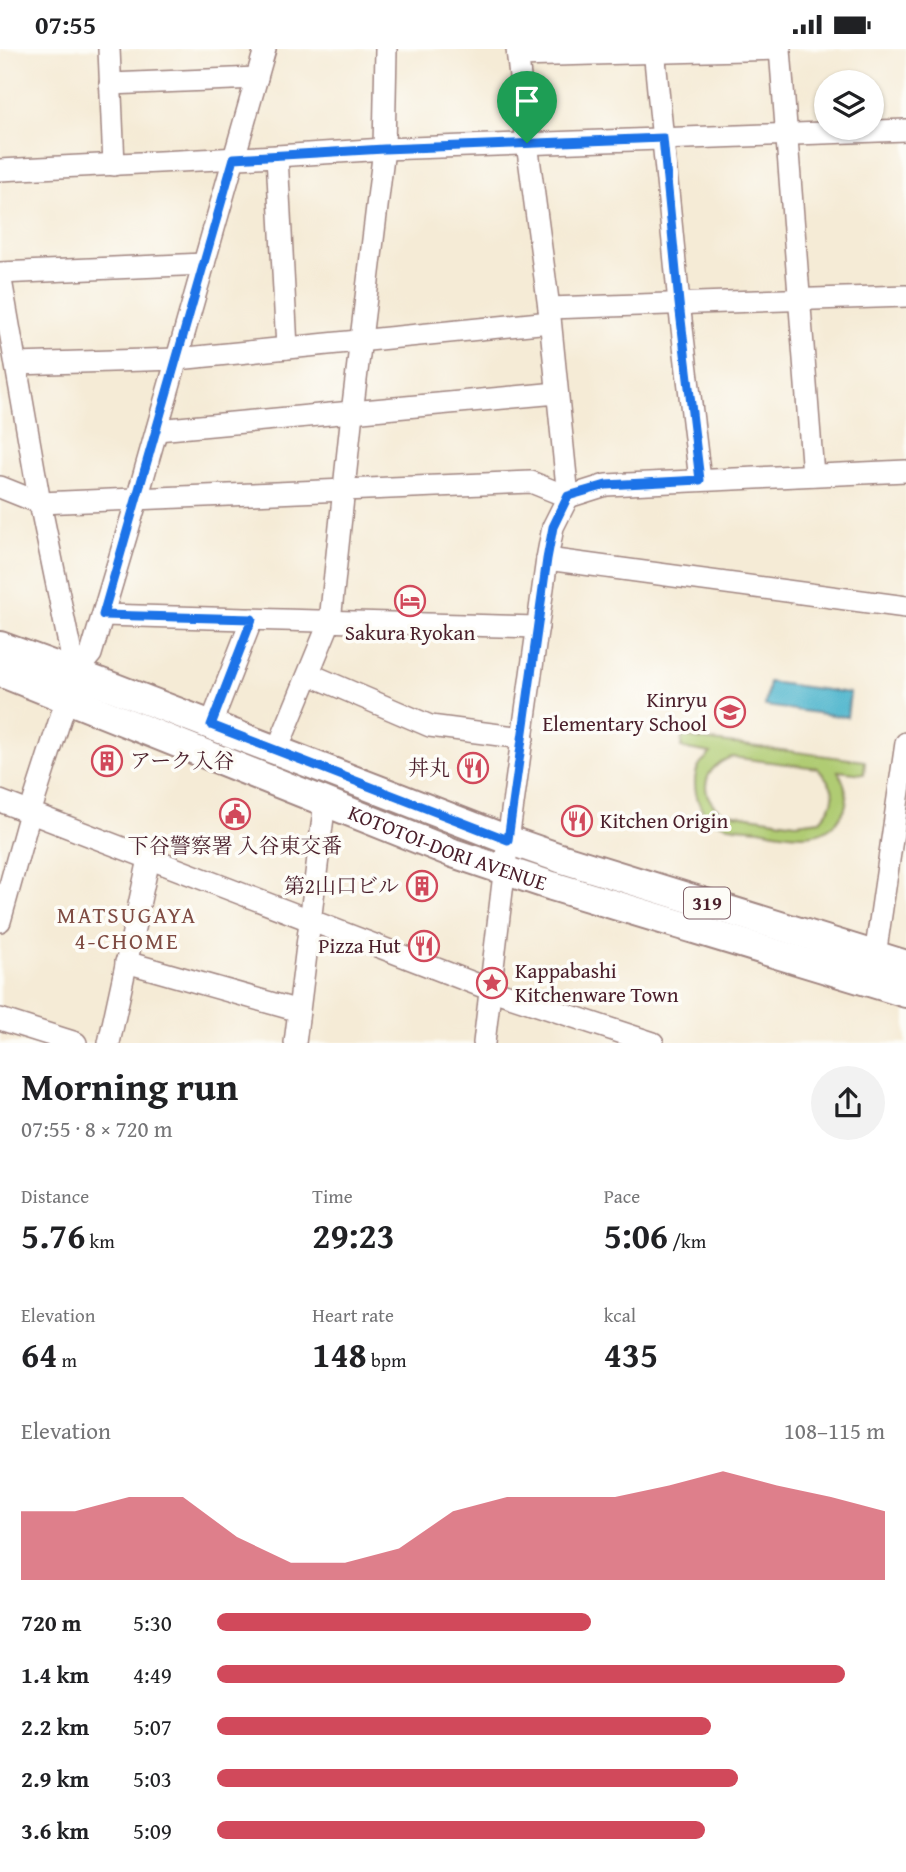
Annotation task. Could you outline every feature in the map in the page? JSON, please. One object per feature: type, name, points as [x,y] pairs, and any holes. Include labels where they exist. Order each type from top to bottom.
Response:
[{"type":"main road","name":"KOTOTOI-DORI AVENUE","points":[[0,646],[508,840],[906,965]]},
{"type":"main road","name":"KOTOTOI-DORI AVENUE","points":[[0,673],[453,853],[906,993]]},
{"type":"street","points":[[109,49],[114,165]]},
{"type":"street","points":[[0,921],[30,813],[75,673],[91,654],[103,615],[265,49]]},
{"type":"street","points":[[277,750],[330,621],[384,149],[386,49]]},
{"type":"street","points":[[484,1042],[504,870],[547,559],[553,527],[568,496],[518,53],[779,49],[813,475]]},
{"type":"street","points":[[654,51],[700,480]]},
{"type":"street","points":[[110,84],[257,78]]},
{"type":"street","points":[[0,170],[384,149],[906,130]]},
{"type":"street","points":[[277,156],[287,348]]},
{"type":"street","points":[[75,673],[40,503],[0,274],[204,264]]},
{"type":"street","points":[[16,364],[177,359],[361,340],[549,315],[679,303],[906,296]]},
{"type":"street","points":[[157,430],[557,393]]},
{"type":"street","points":[[0,487],[40,503],[531,482],[568,496],[606,485],[906,471]]},
{"type":"street","points":[[547,559],[906,607]]},
{"type":"street","points":[[103,615],[538,627]]},
{"type":"street","points":[[211,725],[252,619]]},
{"type":"street","points":[[309,674],[430,726],[523,738]]},
{"type":"street","points":[[875,956],[896,876],[906,743]]},
{"type":"street","points":[[0,801],[489,989],[653,1042]]},
{"type":"street","points":[[295,1042],[326,801]]},
{"type":"street","points":[[109,1042],[149,859]]},
{"type":"street","points":[[126,962],[299,1011]]},
{"type":"street","points":[[0,1019],[76,1042]]},
{"type":"green space","points":[[682,737],[865,761],[864,774],[838,771],[846,791],[845,809],[838,820],[824,831],[796,835],[734,827],[711,819],[698,801],[695,785],[697,770],[711,753],[681,748]],"holes":[[[731,757],[817,768],[832,787],[833,793],[831,806],[820,820],[796,823],[722,812],[714,805],[706,789],[709,774]]]},
{"type":"water","points":[[769,682],[850,693],[847,717],[765,706]]},
{"type":"place","name":"Sakura Ryokan","points":[[410,601]]},
{"type":"place","name":"Kinryu Elementary School","points":[[730,712]]},
{"type":"place","name":"アーク入谷","points":[[107,761]]},
{"type":"place","name":"丼丸","points":[[473,768]]},
{"type":"place","name":"下谷警察署 入谷東交番","points":[[235,814]]},
{"type":"place","name":"Kitchen Origin","points":[[577,821]]},
{"type":"place","name":"第2山口ビル","points":[[422,886]]},
{"type":"place","name":"Pizza Hut","points":[[424,946]]},
{"type":"place","name":"Kappabashi Kitchenware Town","points":[[492,983]]},
{"type":"district","name":"MATSUGAYA 4-CHOME","points":[[127,928]]},
{"type":"route","points":[[663,138],[700,480],[606,485],[568,496],[553,527],[547,559],[508,840],[211,725],[252,619],[103,615],[234,158],[527,143],[663,138]]}]
